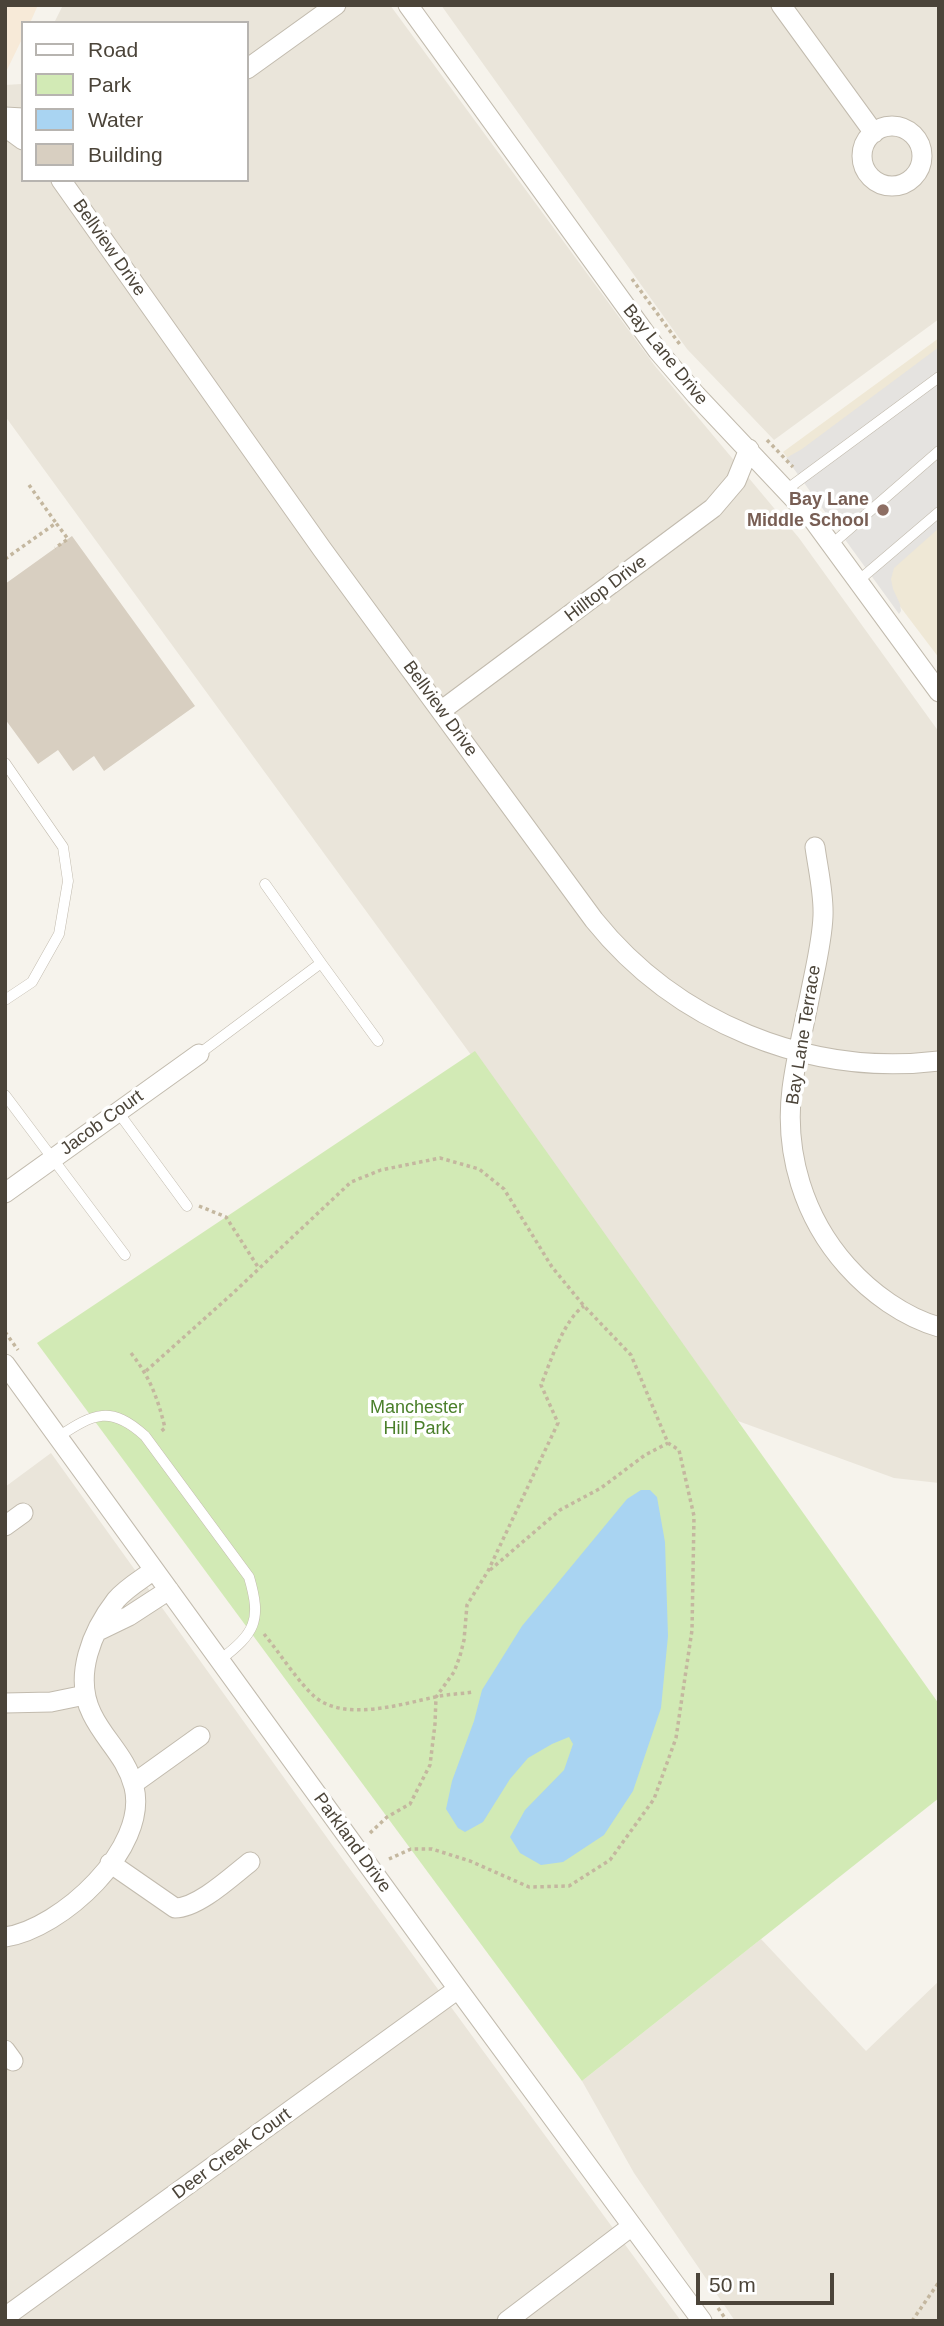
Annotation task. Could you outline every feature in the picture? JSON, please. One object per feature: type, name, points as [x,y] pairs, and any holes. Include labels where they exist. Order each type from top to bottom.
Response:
[{"type":"street","points":[[248,68],[336,5]]},
{"type":"street","name":"Bay Lane Drive","points":[[408,5],[658,351],[786,489],[832,544],[939,692]]},
{"type":"street","points":[[782,5],[874,133]]},
{"type":"street","points":[[5,127],[21,139]]},
{"type":"street","name":"Bellview Drive","points":[[62,182],[322,549],[594,920],[621,951],[671,993],[706,1016],[737,1031],[799,1052],[844,1061],[884,1064],[939,1061]]},
{"type":"street","name":"Hilltop Drive","points":[[442,710],[713,508],[736,481],[749,449]]},
{"type":"street","name":"Bay Lane Terrace","points":[[815,847],[823,914],[792,1091],[793,1153],[805,1198],[837,1255],[866,1285],[898,1308],[939,1328]]},
{"type":"street","name":"Jacob Court","points":[[5,1193],[199,1054]]},
{"type":"street","name":"Parkland Drive","points":[[5,1364],[702,2321]]},
{"type":"street","points":[[5,1526],[23,1513]]},
{"type":"street","points":[[5,1937],[23,1933],[51,1920],[83,1893],[123,1846],[132,1823],[136,1800],[133,1784],[128,1767],[92,1716],[83,1681],[86,1662],[97,1631],[118,1598],[154,1570]]},
{"type":"street","points":[[97,1631],[129,1616],[169,1590]]},
{"type":"street","points":[[5,1703],[51,1702],[85,1695]]},
{"type":"street","points":[[133,1784],[200,1737]]},
{"type":"street","points":[[110,1863],[175,1908],[194,1903],[250,1863]]},
{"type":"street","name":"Deer Creek Court","points":[[5,2317],[458,1989]]},
{"type":"street","points":[[507,2321],[632,2227]]},
{"type":"lane","points":[[786,489],[939,377]]},
{"type":"lane","points":[[832,544],[939,451]]},
{"type":"lane","points":[[858,581],[939,512]]},
{"type":"lane","points":[[5,764],[63,847],[68,881],[59,934],[32,982],[5,1000]]},
{"type":"lane","points":[[265,884],[378,1041]]},
{"type":"lane","points":[[199,1054],[321,963]]},
{"type":"lane","points":[[5,1094],[125,1255]]},
{"type":"lane","points":[[118,1112],[187,1206]]},
{"type":"lane","points":[[58,1437],[92,1418],[110,1415],[129,1421],[149,1441],[249,1577],[256,1600],[254,1622],[245,1641],[220,1660]]},
{"type":"path","points":[[631,278],[687,353]]},
{"type":"path","points":[[767,440],[797,471]]},
{"type":"path","points":[[29,485],[68,539],[55,548]]},
{"type":"path","points":[[5,559],[56,523]]},
{"type":"path","points":[[146,1371],[351,1182],[381,1170],[440,1158],[479,1169],[504,1189],[552,1267],[584,1306],[631,1355],[668,1443],[679,1450],[694,1516],[692,1630],[676,1738],[654,1799],[610,1860],[569,1886],[529,1887],[470,1861],[432,1849],[411,1849],[389,1859]]},
{"type":"path","points":[[187,1206],[197,1205],[226,1217],[258,1267]]},
{"type":"path","points":[[370,1833],[387,1817],[410,1804],[430,1765],[436,1697],[454,1672],[464,1640],[467,1605],[488,1571],[558,1423],[541,1385],[559,1343],[577,1311],[584,1306]]},
{"type":"path","points":[[131,1353],[146,1371],[158,1396],[165,1428],[149,1441]]},
{"type":"path","points":[[488,1571],[560,1510],[601,1488],[645,1455],[668,1443]]},
{"type":"path","points":[[254,1622],[315,1696],[329,1705],[349,1709],[375,1708],[473,1692]]},
{"type":"path","points":[[912,2321],[939,2281]]},
{"type":"shaded area","points":[[5,5],[38,5],[31,21],[21,21],[21,41],[5,74]]},
{"type":"shaded area","points":[[63,5],[390,5],[655,366],[799,538],[939,732],[939,1483],[894,1478],[738,1421],[5,416],[5,85],[21,84],[21,182],[248,182],[248,21],[55,21]]},
{"type":"shaded area","points":[[441,5],[939,5],[939,319],[774,440],[687,349]]},
{"type":"shaded area","name":"Bay Lane Middle School","points":[[939,338],[939,658],[783,452]]},
{"type":"shaded area","name":"Bay Lane Middle School","points":[[939,347],[939,528],[894,568],[891,579],[900,604],[899,614],[786,458],[802,449]]},
{"type":"shaded area","points":[[51,1453],[333,1846],[681,2321],[5,2321],[5,1487]]},
{"type":"shaded area","points":[[761,1939],[866,2051],[939,1981],[939,2321],[735,2321],[634,2173],[582,2081]]},
{"type":"green space","name":"Manchester Hill Park","points":[[475,1051],[939,1704],[939,1798],[582,2081],[37,1343]]},
{"type":"water","points":[[641,1490],[650,1490],[657,1497],[665,1542],[668,1636],[661,1708],[633,1791],[604,1835],[563,1862],[541,1865],[520,1853],[510,1837],[525,1810],[564,1770],[573,1744],[569,1737],[528,1758],[510,1779],[483,1822],[465,1832],[458,1828],[446,1809],[452,1781],[474,1721],[482,1690],[522,1626],[627,1499]]},
{"type":"building","points":[[72,536],[195,706],[104,771],[94,756],[73,771],[58,750],[38,764],[5,719],[5,584]]},
{"type":"place","name":"Bay Lane Middle School","points":[[883,510]]}]
